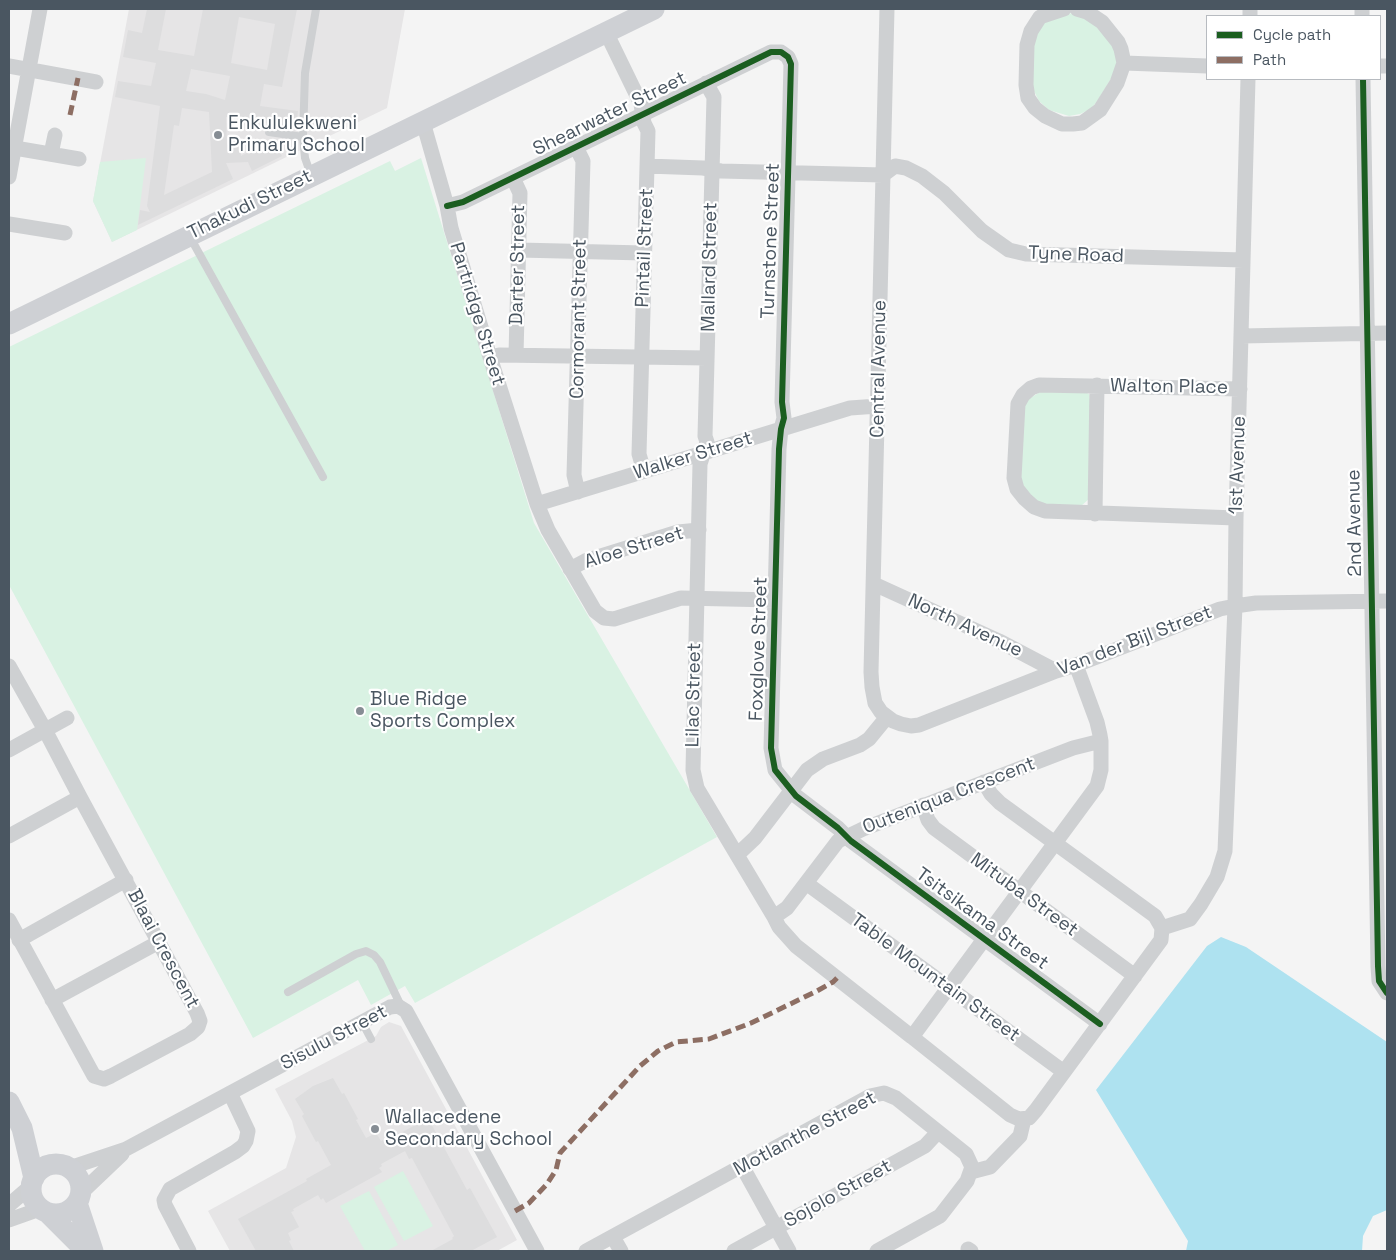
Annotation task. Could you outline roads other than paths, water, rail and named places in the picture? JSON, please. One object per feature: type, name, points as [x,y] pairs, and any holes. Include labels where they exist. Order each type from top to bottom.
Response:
[{"type":"street","points":[[9,177],[11,148],[40,9]]},
{"type":"street","name":"Thakudi Street","points":[[9,324],[654,9]]},
{"type":"street","name":"Central Avenue","points":[[888,9],[872,686],[875,703],[890,719]]},
{"type":"street","points":[[1064,9],[1040,17],[1031,30],[1027,46],[1026,85],[1028,98],[1035,108],[1045,116],[1062,124],[1082,123],[1100,110],[1122,74],[1124,63],[1122,49],[1102,22],[1087,12],[1078,9]]},
{"type":"street","name":"Pintail Street","points":[[606,32],[641,104],[644,124],[648,131],[639,454],[644,471]]},
{"type":"street","name":"Shearwater Street","points":[[447,206],[464,202],[771,52],[785,54]]},
{"type":"street","name":"Turnstone Street","points":[[781,429],[784,418],[782,402],[791,64],[785,54]]},
{"type":"street","points":[[1124,63],[1206,66]]},
{"type":"street","points":[[9,66],[29,68],[96,82]]},
{"type":"street","name":"1st Avenue","points":[[1162,928],[1190,919],[1217,877],[1225,851],[1235,606],[1248,80]]},
{"type":"street","name":"2nd Avenue","points":[[1363,80],[1370,602],[1378,966],[1380,981],[1387,993]]},
{"type":"street","name":"Mallard Street","points":[[704,453],[707,442],[705,436],[714,96],[706,83]]},
{"type":"street","name":"Partridge Street","points":[[423,122],[447,206],[451,228],[537,504],[548,530],[598,614],[609,620],[681,598],[775,600]]},
{"type":"street","points":[[51,154],[55,135]]},
{"type":"street","name":"Cormorant Street","points":[[576,147],[583,162],[574,475],[578,492]]},
{"type":"street","points":[[11,148],[80,159]]},
{"type":"street","points":[[647,166],[883,175]]},
{"type":"street","name":"Tyne Road","points":[[883,175],[895,166],[906,168],[922,176],[944,193],[982,230],[1009,250],[1026,254],[1243,260]]},
{"type":"street","name":"Darter Street","points":[[513,178],[520,193],[516,355]]},
{"type":"street","points":[[9,224],[65,233]]},
{"type":"street","points":[[519,250],[644,253]]},
{"type":"street","points":[[1242,336],[1387,333]]},
{"type":"street","points":[[490,357],[516,355],[708,358]]},
{"type":"street","name":"Walton Place","points":[[1236,518],[1045,511],[1034,506],[1017,488],[1014,478],[1018,404],[1031,388],[1039,385],[1240,389]]},
{"type":"street","name":"Walton Place","points":[[1095,514],[1097,386]]},
{"type":"street","name":"Walker Street","points":[[537,504],[850,408],[878,406]]},
{"type":"street","name":"Foxglove Street","points":[[781,429],[772,756],[778,776],[786,782],[796,796],[847,836]]},
{"type":"street","name":"Lilac Street","points":[[704,453],[700,464],[693,776],[697,788],[774,917]]},
{"type":"street","name":"Aloe Street","points":[[570,569],[585,562],[678,532],[699,530]]},
{"type":"street","name":"North Avenue","points":[[874,584],[999,641],[1056,671]]},
{"type":"street","name":"Van der Bijl Street","points":[[890,719],[911,726],[919,724],[1220,609],[1256,603],[1387,601]]},
{"type":"street","points":[[912,1037],[1097,786],[1101,770],[1101,741],[1097,722],[1076,665]]},
{"type":"street","name":"Blaai Crescent","points":[[9,666],[199,1018],[198,1027],[190,1034],[111,1076],[104,1079],[94,1076],[9,920]]},
{"type":"street","points":[[9,750],[67,718]]},
{"type":"street","points":[[737,855],[755,838],[807,770],[814,764],[869,740],[890,719]]},
{"type":"street","name":"Outeniqua Crescent","points":[[774,917],[787,908],[838,841],[847,836],[1073,748],[1101,741]]},
{"type":"street","points":[[774,917],[779,927],[796,946],[1010,1115],[1024,1119],[1033,1115],[1158,945],[1162,928],[1155,916],[1000,803],[991,794],[984,782]]},
{"type":"street","points":[[9,836],[80,797]]},
{"type":"street","name":"Mituba Street","points":[[923,805],[930,824],[934,828],[1135,976]]},
{"type":"street","name":"Tsitsikama Street","points":[[847,836],[1100,1024]]},
{"type":"street","points":[[19,940],[126,880]]},
{"type":"street","name":"Table Mountain Street","points":[[806,883],[1064,1072]]},
{"type":"street","points":[[52,1000],[159,942]]},
{"type":"street","name":"Sisulu Street","points":[[62,1166],[126,1150],[390,1007],[402,1007],[406,1011],[537,1251]]},
{"type":"street","points":[[189,1251],[164,1200],[170,1189],[243,1146],[248,1131],[230,1093]]},
{"type":"street","name":"Motlanthe Street","points":[[586,1251],[870,1096],[879,1093],[892,1095],[966,1154],[971,1162],[971,1172]]},
{"type":"street","points":[[9,1102],[22,1128],[32,1182],[33,1199],[86,1251]]},
{"type":"street","points":[[877,1251],[940,1216],[971,1172],[990,1167],[1020,1136],[1024,1119]]},
{"type":"street","points":[[22,1128],[62,1166],[79,1178],[79,1198],[93,1251]]},
{"type":"street","name":"Sojolo Street","points":[[734,1251],[925,1146],[938,1132]]},
{"type":"street","name":"Sisulu Street","points":[[79,1198],[126,1150]]},
{"type":"street","points":[[9,1205],[32,1182],[42,1168],[62,1166]]},
{"type":"street","points":[[742,1166],[788,1251]]},
{"type":"street","points":[[9,1220],[44,1211],[58,1215],[67,1212],[79,1198]]},
{"type":"street","points":[[613,1237],[621,1251]]},
{"type":"lane","points":[[312,176],[305,158],[302,138],[305,73],[316,9]]},
{"type":"lane","points":[[269,132],[302,138]]},
{"type":"lane","points":[[189,235],[323,477]]},
{"type":"lane","points":[[288,992],[356,954],[366,951],[374,955],[380,962],[402,1007]]},
{"type":"lane","points":[[362,1022],[371,1039]]},
{"type":"water","points":[[1221,937],[1246,947],[1387,1042],[1387,1210],[1373,1216],[1363,1236],[1362,1251],[1186,1251],[1188,1241],[1096,1090],[1207,946]]},
{"type":"place","name":"Enkululekweni Primary School","points":[[218,135]]},
{"type":"place","name":"Blue Ridge Sports Complex","points":[[360,711]]},
{"type":"place","name":"Wallacedene Secondary School","points":[[375,1129]]}]
